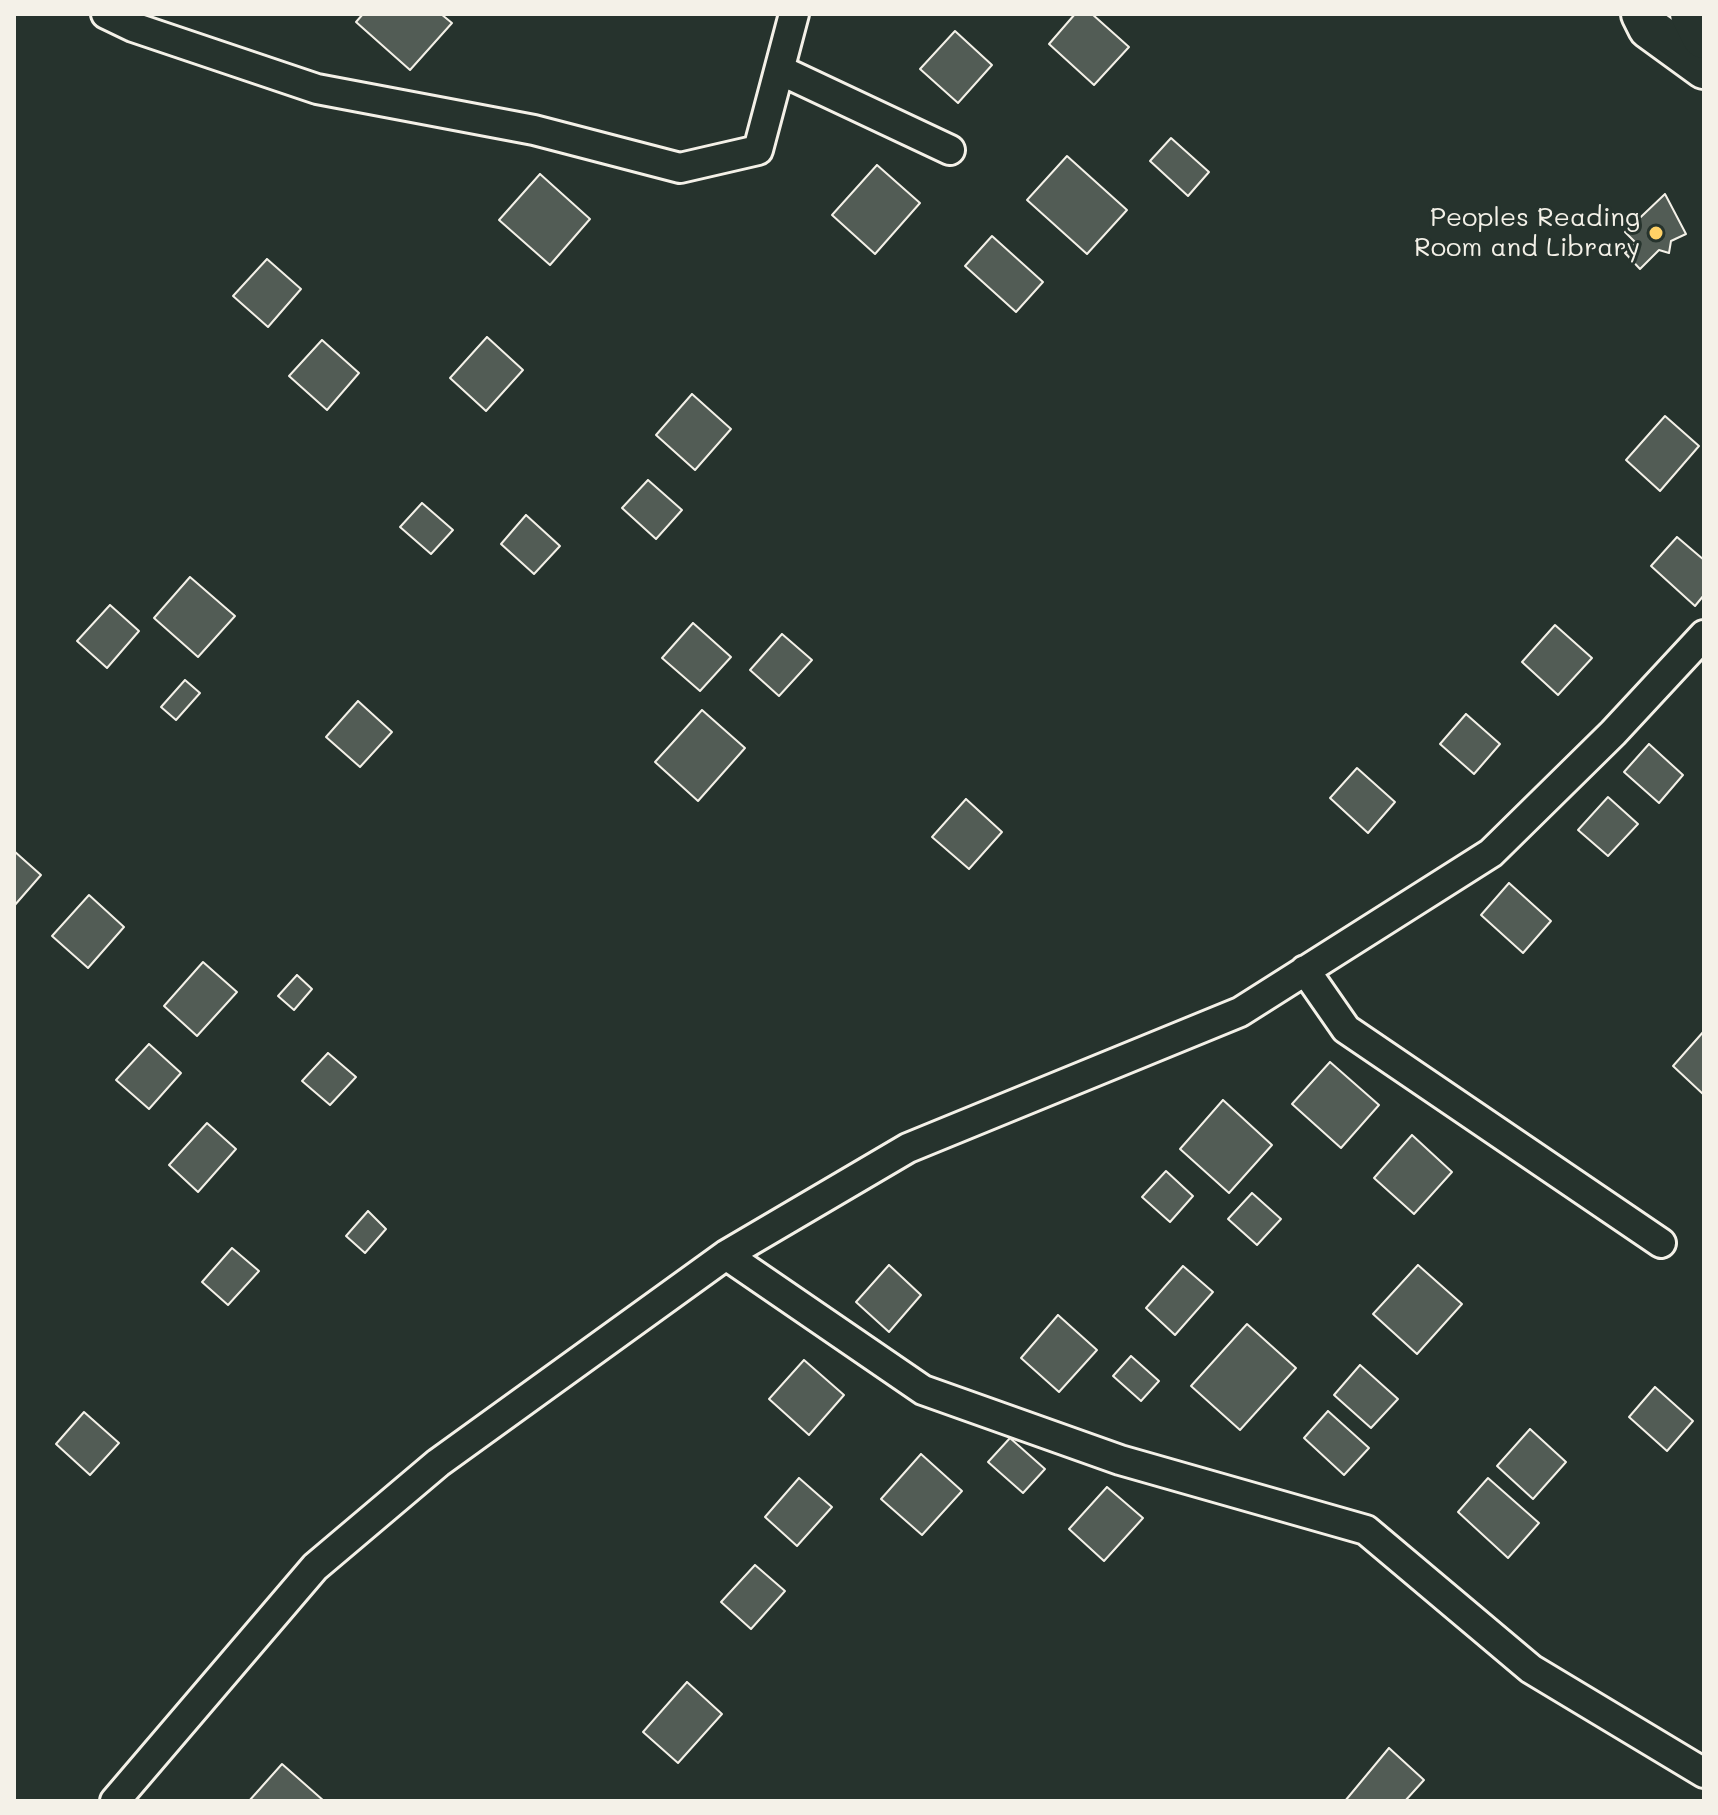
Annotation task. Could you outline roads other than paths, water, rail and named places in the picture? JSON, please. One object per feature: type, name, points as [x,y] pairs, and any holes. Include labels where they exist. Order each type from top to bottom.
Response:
[{"type":"highway","points":[[1693,14],[1704,36]]},
{"type":"street","points":[[106,14],[133,27],[317,89],[534,130],[680,168],[758,150],[794,14]]},
{"type":"street","points":[[1642,14],[1649,28],[1704,68]]},
{"type":"street","points":[[780,70],[950,150]]},
{"type":"street","points":[[115,1801],[315,1567],[438,1463],[726,1255],[908,1148],[1240,1012],[1491,853],[1613,733],[1704,635]]},
{"type":"street","points":[[1305,970],[1346,1029],[1661,1243]]},
{"type":"street","points":[[726,1255],[923,1390],[1120,1460],[1366,1530],[1531,1669],[1704,1773]]},
{"type":"place","name":"Peoples Reading Room and Library","points":[[1656,233]]}]
